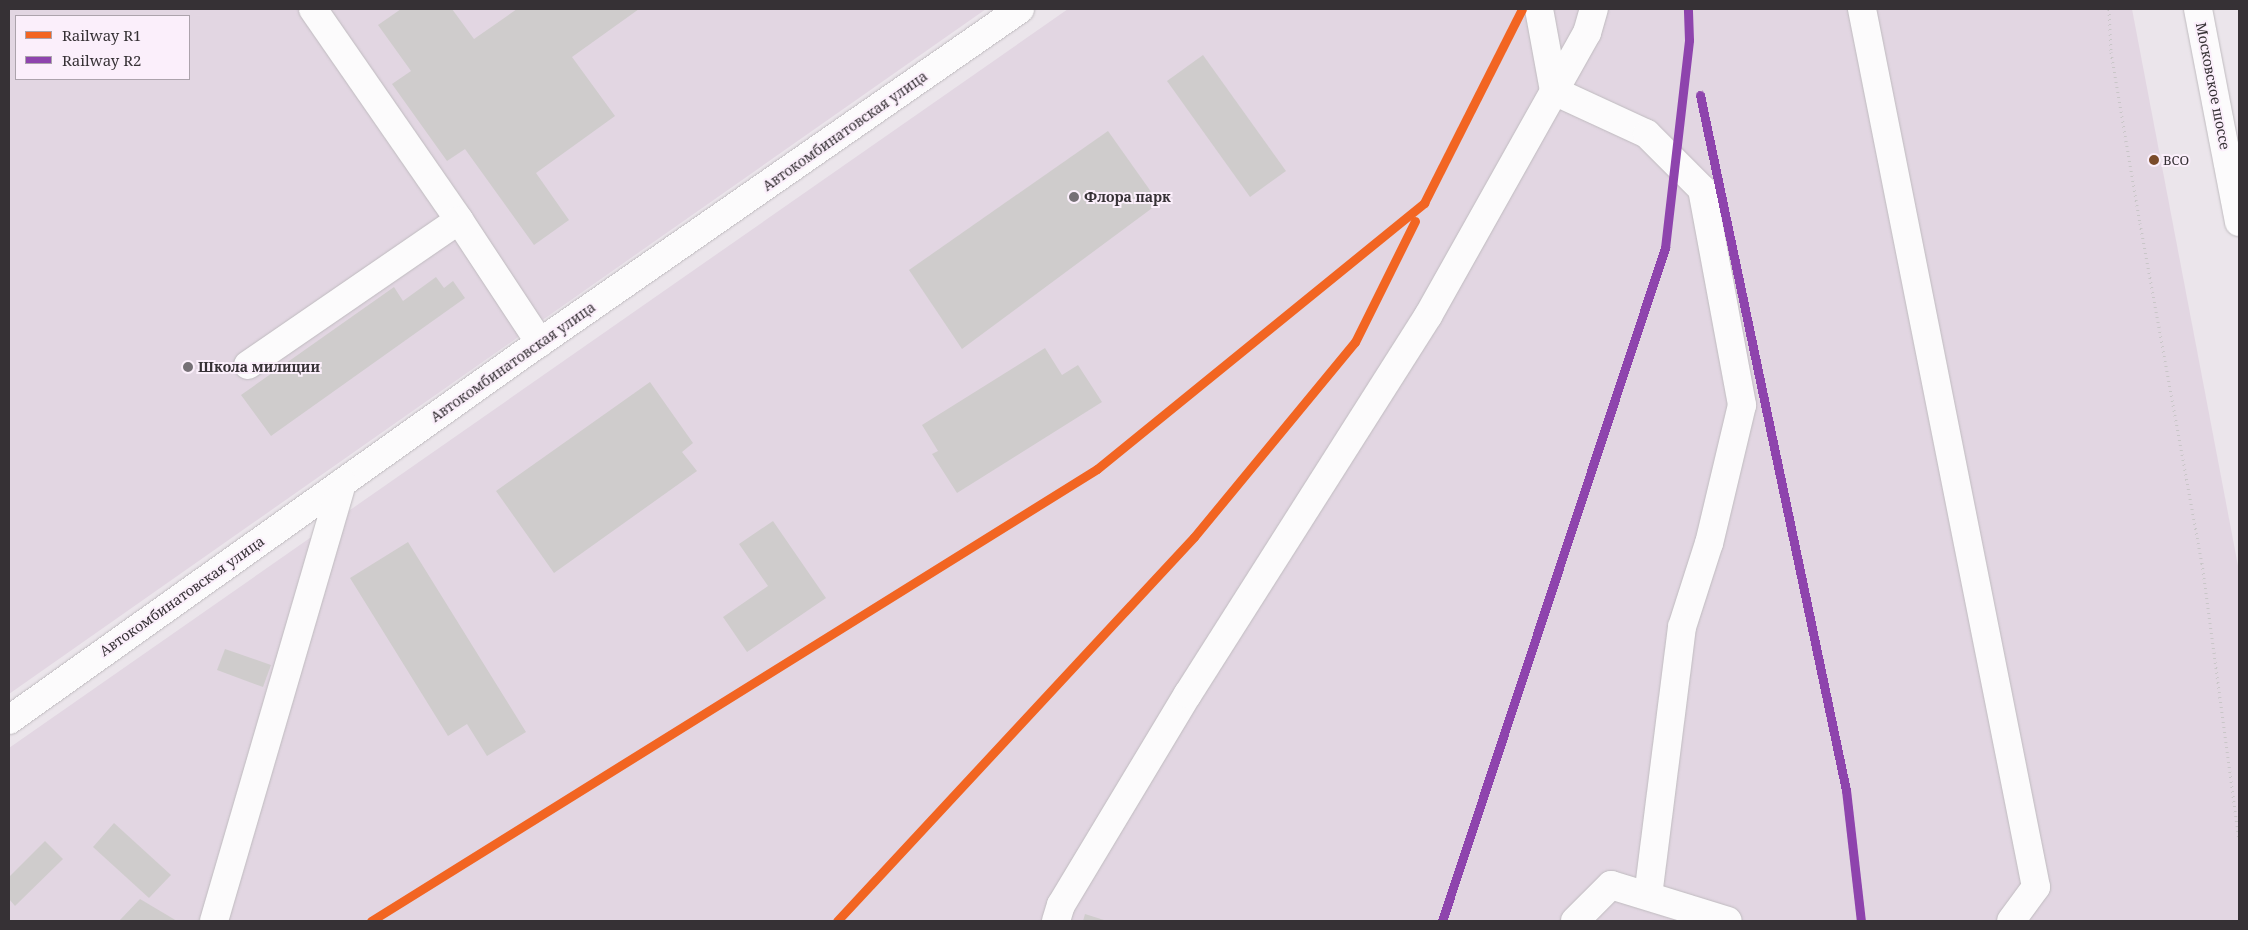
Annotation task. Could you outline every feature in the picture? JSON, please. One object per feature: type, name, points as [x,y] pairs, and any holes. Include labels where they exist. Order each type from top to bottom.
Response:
[{"type":"street","points":[[313,9],[459,220],[540,343]]},
{"type":"street","name":"Автокомбинатовская улица","points":[[9,720],[540,343],[1020,9]]},
{"type":"street","points":[[1539,9],[1554,91]]},
{"type":"street","points":[[1056,921],[1062,905],[1188,694],[1428,316],[1587,33],[1594,9]]},
{"type":"street","points":[[1862,9],[2036,887],[2011,921]]},
{"type":"street","name":"Московское шоссе","points":[[2198,9],[2239,222]]},
{"type":"street","points":[[1554,91],[1647,134],[1702,189],[1742,405],[1709,543],[1682,627],[1648,895]]},
{"type":"street","points":[[248,365],[459,220]]},
{"type":"street","points":[[214,921],[342,483]]},
{"type":"street","points":[[1575,921],[1612,885],[1728,921]]},
{"type":"path","points":[[2109,9],[2111,52],[2202,563],[2239,839]]},
{"type":"shaded area","name":"Школа милиции","points":[[9,9],[986,9],[9,694]]},
{"type":"shaded area","points":[[1068,9],[2132,9],[2239,571],[2239,921],[9,921],[9,748]]},
{"type":"building","points":[[401,9],[452,9],[474,39],[517,9],[639,9],[572,57],[615,116],[536,173],[569,220],[534,245],[465,149],[447,161],[392,84],[411,71],[378,25]]},
{"type":"building","points":[[1203,55],[1286,171],[1250,197],[1167,81]]},
{"type":"building","points":[[1108,131],[1159,203],[962,349],[909,270]]},
{"type":"building","points":[[436,277],[444,288],[453,281],[465,298],[271,436],[241,395],[394,287],[403,301]]},
{"type":"building","points":[[1045,348],[1062,375],[1078,365],[1102,402],[957,493],[932,454],[938,451],[922,425]]},
{"type":"building","points":[[650,382],[693,443],[682,452],[697,471],[554,573],[496,491]]},
{"type":"building","points":[[773,521],[826,598],[747,652],[723,617],[768,586],[739,544]]},
{"type":"building","points":[[408,542],[526,732],[487,756],[467,724],[448,736],[350,578]]},
{"type":"building","points":[[225,649],[271,665],[263,687],[217,670]]},
{"type":"building","points":[[114,823],[171,875],[149,898],[93,847]]},
{"type":"building","points":[[45,841],[63,859],[15,906],[9,899],[9,877]]},
{"type":"building","points":[[140,899],[177,921],[119,921]]},
{"type":"building","points":[[1085,914],[1107,921],[1083,921]]},
{"type":"rail line","name":"R1","points":[[371,921],[1097,469],[1424,203],[1522,9]]},
{"type":"rail line","name":"R2","points":[[1442,921],[1665,248],[1689,40],[1688,9]]},
{"type":"rail line","name":"R2","points":[[1700,95],[1846,790],[1861,921]]},
{"type":"rail line","name":"R1","points":[[837,921],[1194,537],[1355,342],[1415,221]]},
{"type":"place","name":"ВСО","points":[[2154,160]]},
{"type":"place","name":"Флора парк","points":[[1074,197]]},
{"type":"place","name":"Школа милиции","points":[[188,367]]}]
